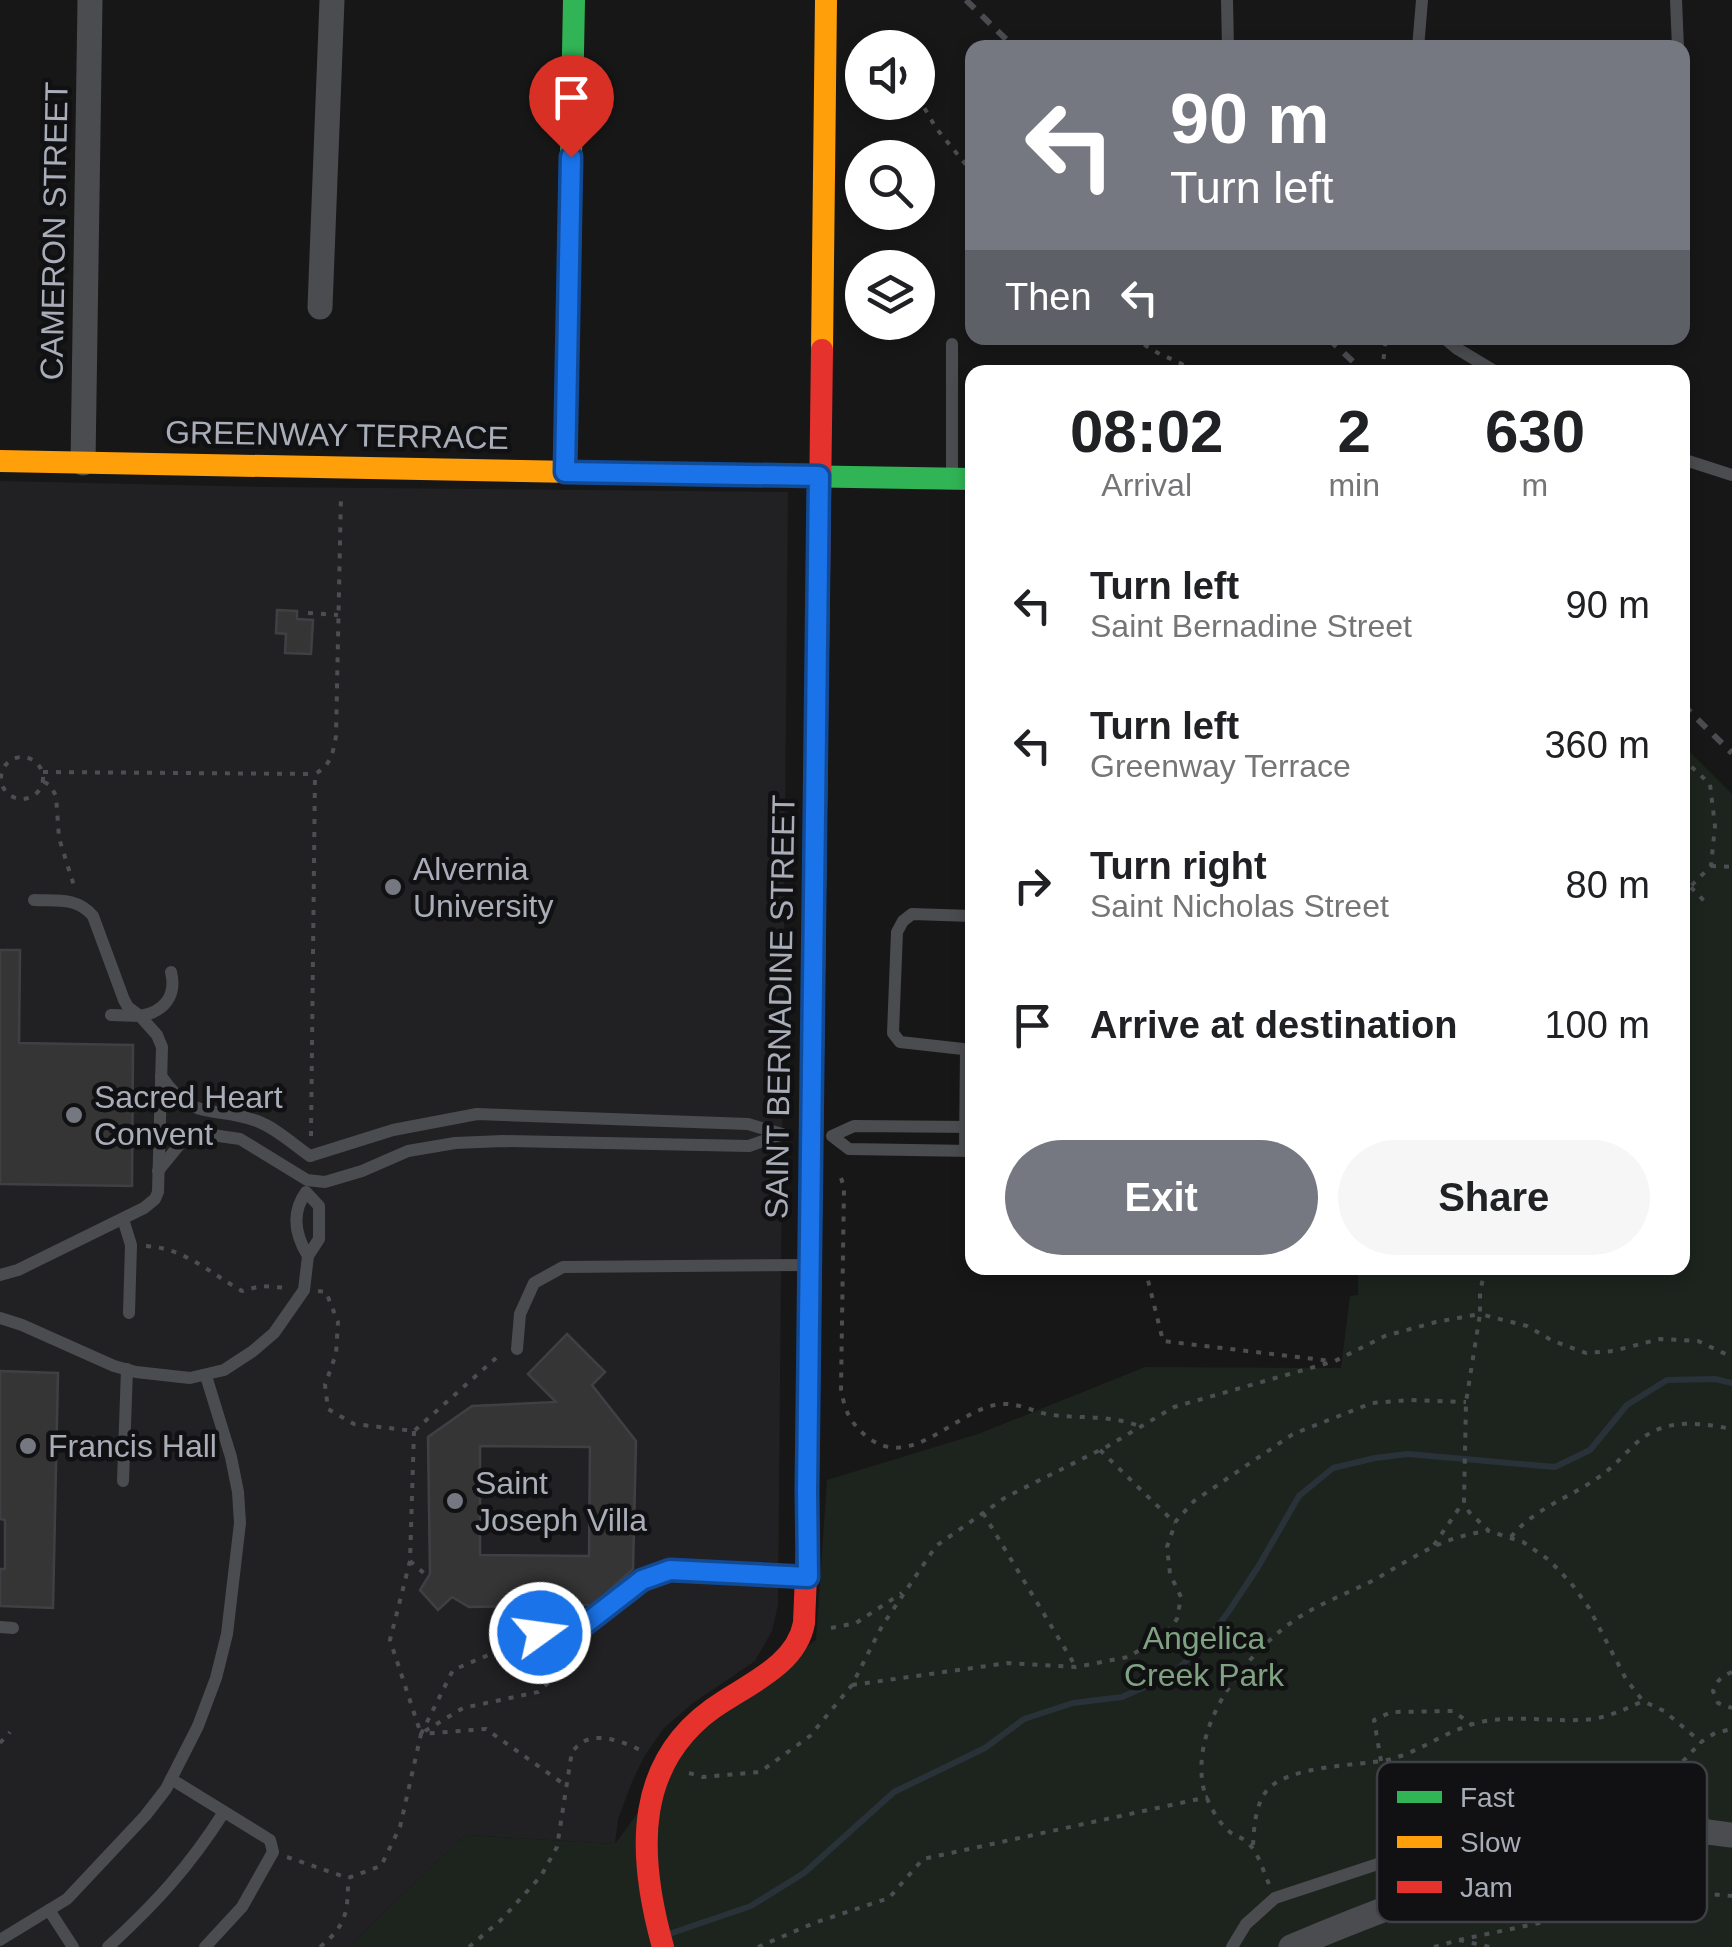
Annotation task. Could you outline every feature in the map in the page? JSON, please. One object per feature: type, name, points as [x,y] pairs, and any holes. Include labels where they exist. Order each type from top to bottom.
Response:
[{"type":"street","name":"CAMERON STREET","points":[[83,463],[90,0]]},
{"type":"street","points":[[320,307],[332,0]]},
{"type":"street","points":[[565,472],[574,0]]},
{"type":"street","name":"SAINT BERNADINE STREET","points":[[802,1635],[808,1577],[811,1168],[821,1135],[819,476],[826,0]]},
{"type":"street","name":"GREENWAY TERRACE","points":[[0,461],[962,479]]},
{"type":"street","points":[[663,1947],[648,1891],[645,1857],[651,1806],[664,1764],[676,1742],[696,1721],[788,1655],[802,1635]]},
{"type":"street","points":[[1291,1947],[1377,1913]]},
{"type":"lane","points":[[1227,0],[1228,40]]},
{"type":"lane","points":[[1419,40],[1422,0]]},
{"type":"lane","points":[[1676,0],[1678,40]]},
{"type":"lane","points":[[952,344],[962,479]]},
{"type":"lane","points":[[1452,345],[1484,365]]},
{"type":"lane","points":[[1690,462],[1732,475]]},
{"type":"lane","points":[[0,1275],[123,1219],[156,1199],[160,1040],[124,1000],[93,916],[73,901],[34,900]]},
{"type":"lane","points":[[965,916],[912,914],[903,920],[898,932],[893,1033],[900,1042],[965,1050]]},
{"type":"lane","points":[[112,1015],[140,1016],[159,1009],[170,998],[171,972]]},
{"type":"lane","points":[[161,1076],[182,1101],[206,1112],[260,1122],[310,1156]]},
{"type":"lane","points":[[205,1134],[206,1112]]},
{"type":"lane","points":[[310,1156],[393,1130],[476,1114],[748,1124],[782,1134],[821,1135],[854,1126],[965,1127]]},
{"type":"lane","points":[[0,1318],[114,1366],[190,1378],[224,1370],[274,1332],[304,1290],[308,1256],[319,1239],[319,1206],[307,1186],[240,1139],[205,1134],[180,1144],[158,1171]]},
{"type":"lane","points":[[307,1186],[408,1151],[454,1143],[748,1146],[782,1134]]},
{"type":"lane","points":[[821,1135],[849,1149],[965,1151]]},
{"type":"lane","points":[[308,1256],[297,1238],[298,1204],[307,1186],[310,1156]]},
{"type":"lane","points":[[123,1219],[131,1245],[129,1314]]},
{"type":"lane","points":[[517,1349],[520,1314],[534,1282],[563,1267],[810,1266]]},
{"type":"lane","points":[[123,1481],[127,1369]]},
{"type":"lane","points":[[0,1940],[67,1899],[145,1816],[171,1779],[198,1726],[216,1678],[227,1634],[240,1523],[230,1457],[206,1376]]},
{"type":"lane","points":[[540,1633],[584,1625],[642,1580],[670,1570],[808,1577]]},
{"type":"lane","points":[[171,1779],[270,1840],[273,1852],[242,1907],[205,1947]]},
{"type":"lane","points":[[108,1947],[166,1892],[224,1812]]},
{"type":"lane","points":[[1232,1947],[1246,1924],[1276,1898],[1377,1865]]},
{"type":"lane","points":[[49,1910],[73,1947]]},
{"type":"path","points":[[931,120],[965,163]]},
{"type":"path","points":[[1144,345],[1183,365]]},
{"type":"path","points":[[43,772],[315,774],[325,769],[333,757],[336,736],[341,468]]},
{"type":"path","points":[[308,614],[338,615]]},
{"type":"path","points":[[18,757],[32,758],[38,762],[44,782],[36,794],[24,799],[10,795],[1,777],[6,764],[18,757]]},
{"type":"path","points":[[1690,764],[1710,784],[1715,826],[1711,866],[1690,886],[1708,905]]},
{"type":"path","points":[[310,1156],[315,774]]},
{"type":"path","points":[[44,782],[56,796],[57,826],[74,886],[73,901]]},
{"type":"path","points":[[1711,866],[1732,866]]},
{"type":"path","points":[[811,1168],[830,1167],[838,1173],[844,1187],[841,1390],[845,1412],[874,1442],[891,1447],[909,1446],[1002,1404],[1049,1415],[1113,1419],[1142,1426]]},
{"type":"path","points":[[131,1245],[165,1247],[190,1258],[242,1292],[261,1286],[326,1292],[338,1322],[336,1354],[325,1385],[328,1409],[354,1424],[414,1430]]},
{"type":"path","points":[[1147,1275],[1163,1341],[1335,1362]]},
{"type":"path","points":[[1484,1275],[1466,1402],[1464,1500],[1469,1512],[1489,1531],[1511,1537],[1549,1560],[1589,1608],[1642,1700],[1664,1711],[1701,1742]]},
{"type":"path","points":[[469,1947],[501,1920],[541,1876],[557,1847],[572,1751],[587,1740],[606,1739],[626,1743],[664,1764],[703,1777],[760,1772],[810,1736],[852,1685],[882,1626],[936,1546],[1006,1498],[1174,1408],[1335,1362],[1384,1336],[1480,1314],[1527,1326],[1586,1354],[1660,1339],[1698,1341],[1732,1357]]},
{"type":"path","points":[[421,1734],[390,1640],[410,1561],[414,1430],[496,1358]]},
{"type":"path","points":[[852,1685],[1008,1663],[1076,1667],[1128,1657],[1163,1636],[1177,1619],[1180,1598],[1170,1574],[1167,1546],[1175,1523],[1194,1501],[1294,1434],[1372,1403],[1466,1402]]},
{"type":"path","points":[[1511,1537],[1533,1514],[1595,1480],[1651,1432],[1683,1424],[1732,1429]]},
{"type":"path","points":[[1100,1450],[1175,1523]]},
{"type":"path","points":[[1434,1544],[1464,1500]]},
{"type":"path","points":[[983,1513],[1076,1667]]},
{"type":"path","points":[[1276,1898],[1252,1847],[1229,1832],[1204,1788],[1204,1738],[1214,1711],[1272,1636],[1301,1616],[1374,1580],[1434,1544],[1489,1531]]},
{"type":"path","points":[[410,1561],[426,1575]]},
{"type":"path","points":[[802,1635],[856,1622],[904,1592]]},
{"type":"path","points":[[421,1734],[463,1708],[538,1692],[583,1652],[593,1617]]},
{"type":"path","points":[[273,1852],[348,1878],[381,1866],[400,1827],[421,1734],[453,1670],[540,1633]]},
{"type":"path","points":[[1732,1672],[1715,1684],[1713,1692],[1718,1703],[1732,1708]]},
{"type":"path","points":[[1252,1847],[1255,1819],[1266,1790],[1288,1778],[1328,1766],[1381,1761],[1411,1753],[1448,1732],[1472,1725],[1502,1719],[1594,1719],[1618,1713],[1642,1700]]},
{"type":"path","points":[[1381,1761],[1374,1720],[1390,1712],[1453,1711],[1472,1725]]},
{"type":"path","points":[[421,1734],[486,1729],[567,1786]]},
{"type":"path","points":[[1683,1762],[1701,1742],[1732,1729]]},
{"type":"path","points":[[0,1744],[10,1732]]},
{"type":"path","points":[[758,1947],[888,1898],[923,1859],[1208,1798]]},
{"type":"path","points":[[320,1947],[335,1935],[348,1910],[348,1878]]},
{"type":"path","points":[[1707,1894],[1732,1896]]},
{"type":"path","points":[[1434,1947],[1547,1922]]},
{"type":"path","points":[[1458,1940],[1490,1947]]},
{"type":"shaded area","name":"Alvernia University","points":[[0,481],[788,492],[778,1605],[772,1631],[755,1661],[693,1703],[663,1729],[632,1782],[618,1819],[615,1844],[465,1835],[348,1947],[0,1947]]},
{"type":"green space","name":"Angelica Creek Park","points":[[1690,752],[1732,794],[1732,1947],[348,1947],[465,1835],[615,1844],[690,1741],[816,1640],[827,1480],[981,1433],[1145,1367],[1341,1368],[1350,1296],[1358,1295],[1358,1275],[1690,1275]]},
{"type":"building","points":[[277,610],[297,611],[297,619],[313,620],[311,654],[285,653],[286,634],[276,633]]},
{"type":"building","points":[[0,950],[20,950],[19,1043],[133,1045],[132,1186],[0,1184]]},
{"type":"building","name":"Saint Joseph Villa","points":[[567,1334],[605,1372],[592,1385],[636,1441],[633,1569],[593,1605],[469,1607],[452,1597],[438,1610],[420,1590],[430,1574],[428,1437],[472,1406],[556,1402],[528,1374]],"holes":[[[480,1446],[590,1447],[589,1556],[480,1555]]]},
{"type":"building","name":"Francis Hall","points":[[0,1371],[58,1373],[53,1608],[0,1606],[5,1520],[0,1519]]},
{"type":"waterway","points":[[669,1934],[751,1906],[804,1873],[894,1792],[985,1748],[1024,1719],[1073,1703],[1122,1697],[1172,1675],[1229,1611],[1299,1496],[1333,1468],[1408,1454],[1555,1467],[1590,1450],[1627,1405],[1667,1380],[1715,1379],[1732,1383]]},
{"type":"railway","points":[[966,0],[1007,40]]},
{"type":"railway","points":[[1335,345],[1357,365]]},
{"type":"railway","points":[[1690,712],[1732,753]]},
{"type":"traffic: fast","points":[[565,471],[574,0]]},
{"type":"traffic: fast","points":[[733,475],[965,479]]},
{"type":"traffic: fast","points":[[807,1551],[817,730]]},
{"type":"traffic: slow","points":[[822,350],[826,0]]},
{"type":"traffic: slow","points":[[0,461],[733,475]]},
{"type":"traffic: jam","points":[[817,730],[822,350]]},
{"type":"traffic: jam","points":[[663,1947],[654,1912],[647,1843],[649,1810],[657,1779],[672,1750],[694,1724],[773,1669],[793,1649],[804,1623],[807,1551]]},
{"type":"place","name":"Alvernia University","points":[[393,887]]},
{"type":"place","name":"Sacred Heart Convent","points":[[74,1115]]},
{"type":"place","name":"Francis Hall","points":[[28,1446]]},
{"type":"place","name":"Saint Joseph Villa","points":[[455,1501]]},
{"type":"route","points":[[540,1633],[584,1625],[642,1580],[670,1570],[808,1577],[809,1553],[819,476],[565,472],[571,157]]}]
